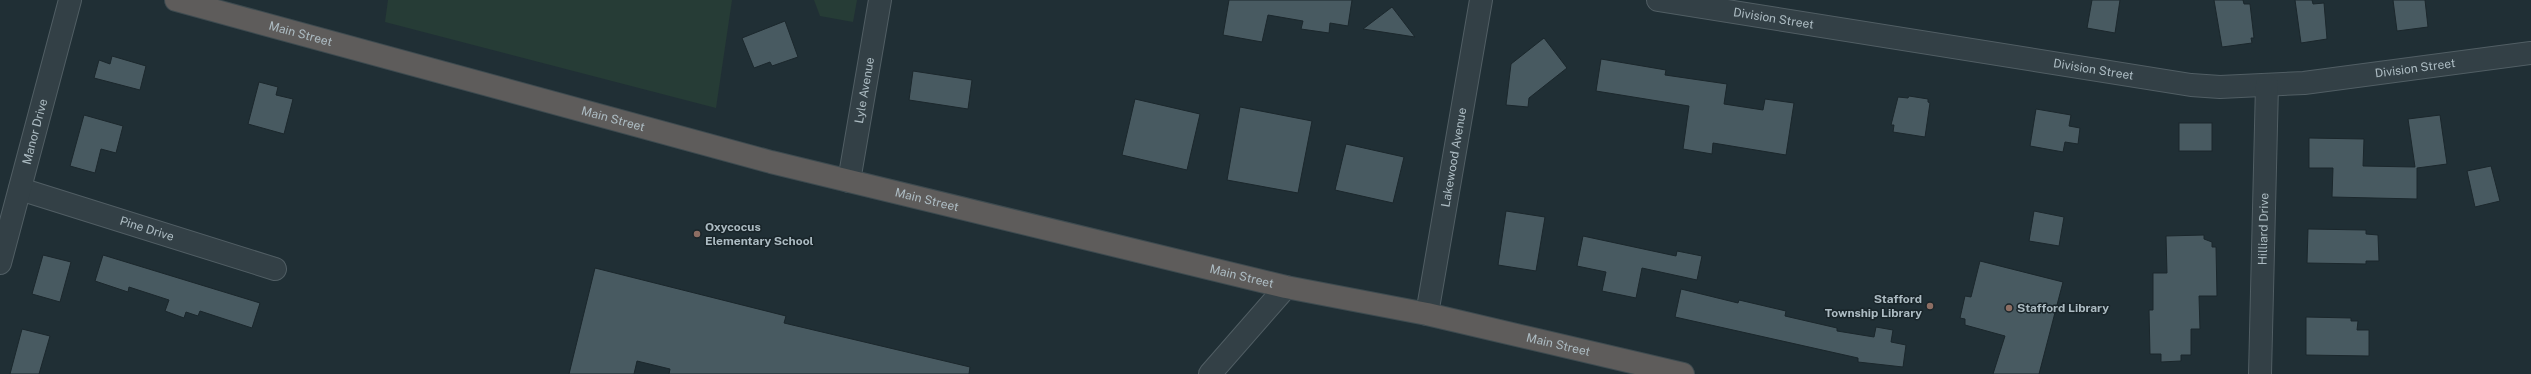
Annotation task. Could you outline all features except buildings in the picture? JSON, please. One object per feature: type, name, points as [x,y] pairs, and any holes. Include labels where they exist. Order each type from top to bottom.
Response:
[{"type":"highway","name":"Main Street","points":[[176,0],[704,144],[849,181],[1286,287],[1427,314],[1683,374]]},
{"type":"street","name":"Manor Drive","points":[[0,263],[70,0]]},
{"type":"street","name":"Lyle Avenue","points":[[849,181],[880,0]]},
{"type":"street","name":"Lakewood Avenue","points":[[1427,314],[1481,0]]},
{"type":"street","name":"Division Street","points":[[1658,0],[2191,85],[2220,87],[2304,83],[2531,53]]},
{"type":"street","name":"Hilliard Drive","points":[[2260,374],[2266,85]]},
{"type":"street","name":"Pine Drive","points":[[20,189],[275,269]]},
{"type":"street","points":[[1210,374],[1286,287]]},
{"type":"green space","points":[[388,0],[732,0],[716,108],[385,22]]},
{"type":"green space","points":[[814,0],[857,0],[853,22],[820,16]]},
{"type":"place","name":"Oxycocus Elementary School","points":[[697,234]]},
{"type":"place","name":"Stafford Township Library","points":[[1930,306]]},
{"type":"place","name":"Stafford Library","points":[[2009,308]]}]
